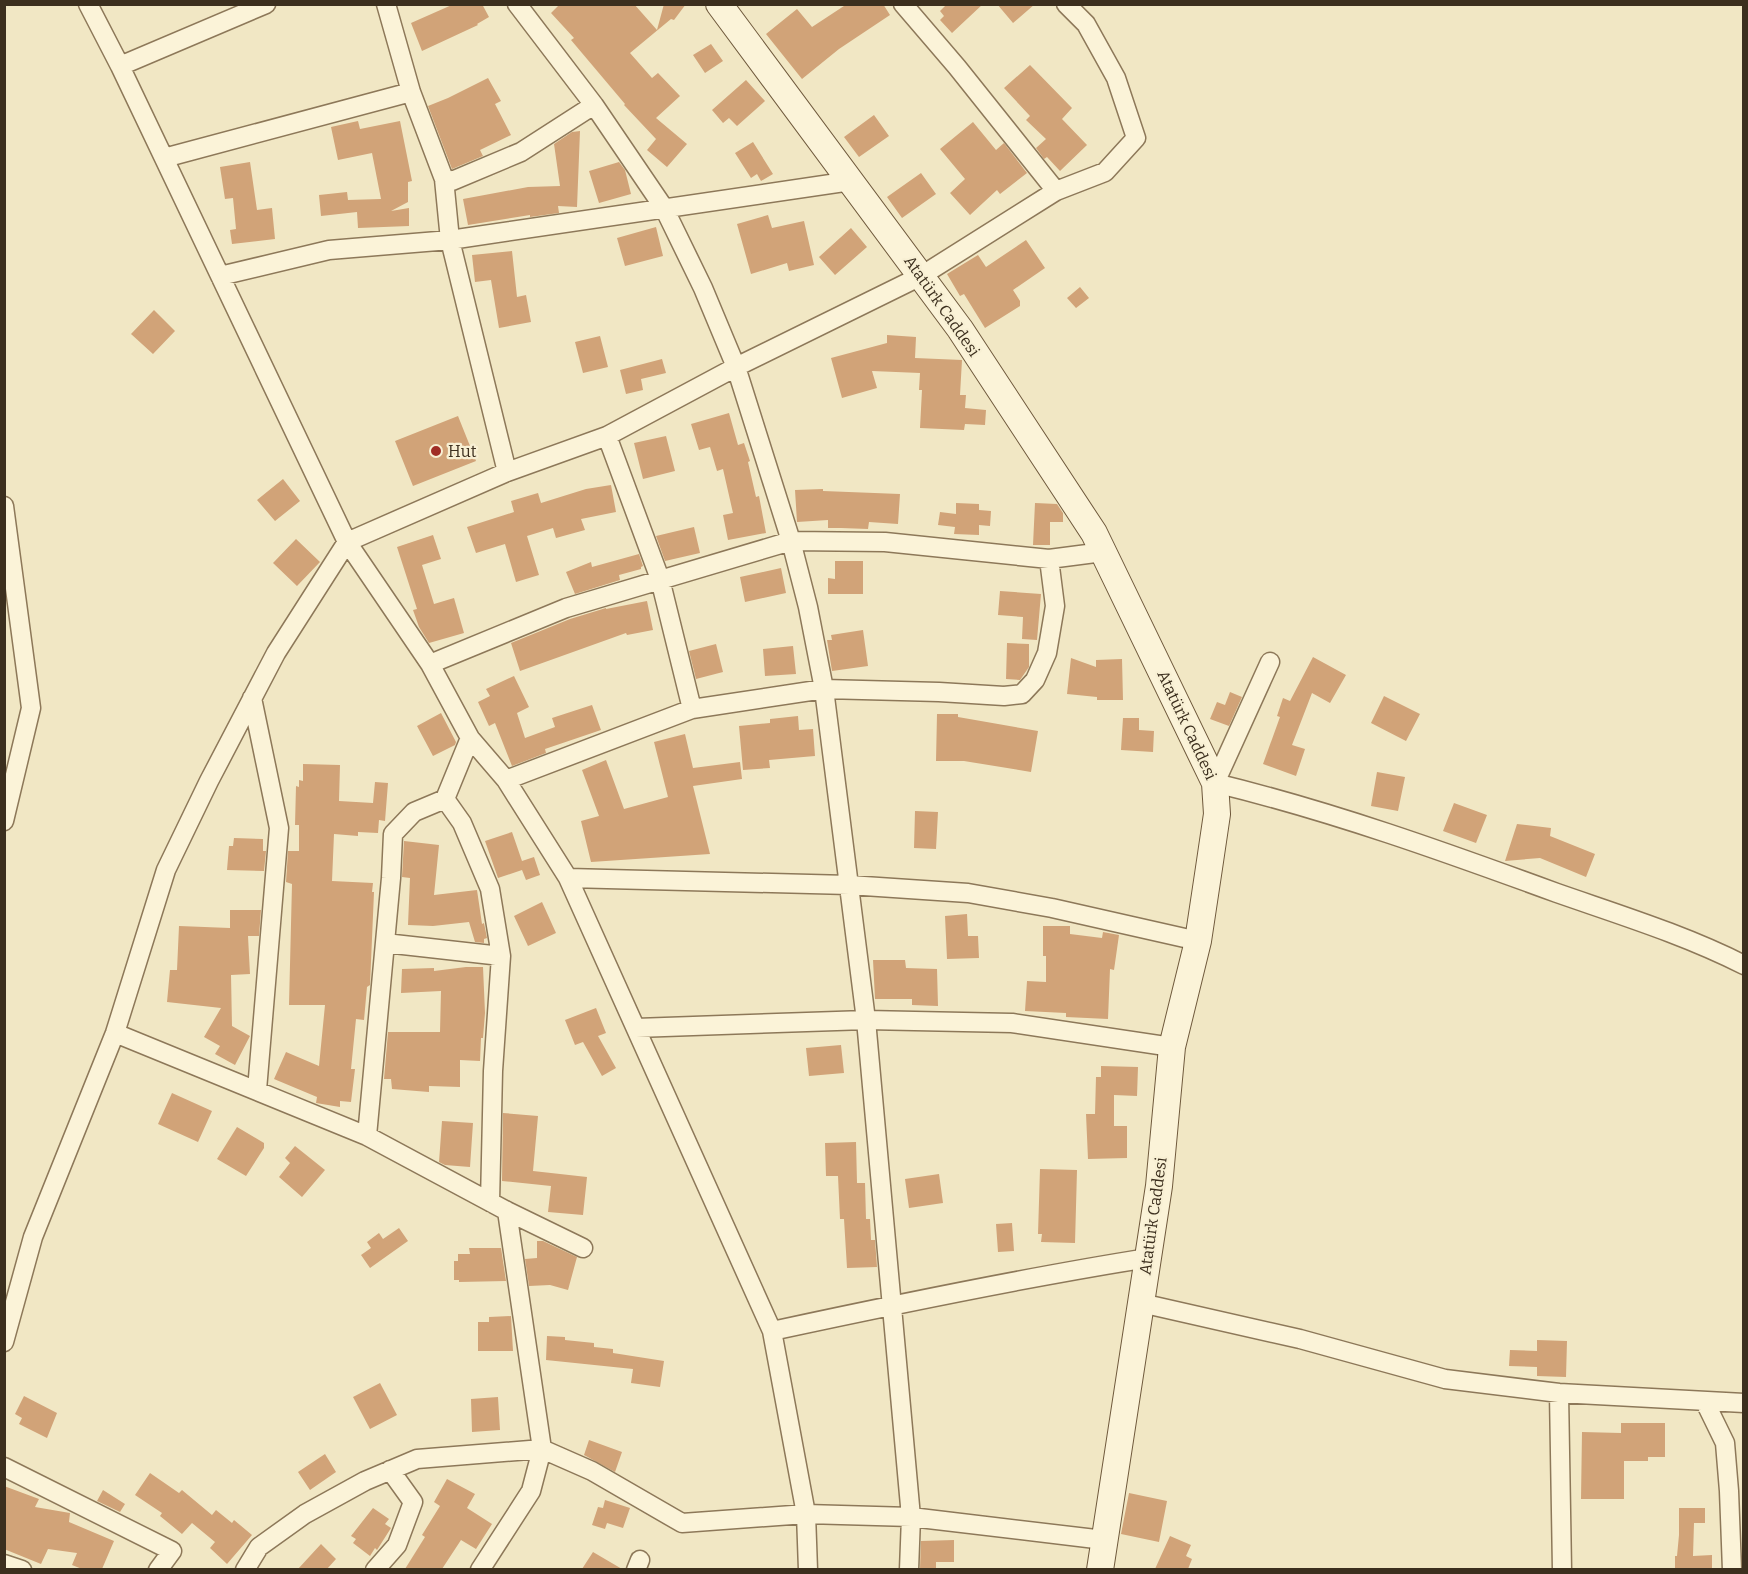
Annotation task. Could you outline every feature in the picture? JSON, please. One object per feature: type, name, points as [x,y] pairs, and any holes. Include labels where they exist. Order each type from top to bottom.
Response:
[{"type":"street","points":[[88,4],[120,66],[346,542],[430,664],[470,738],[506,780],[568,878],[772,1331],[806,1514],[808,1569]]},
{"type":"street","points":[[120,66],[266,4]]},
{"type":"street","points":[[386,4],[411,92],[444,179],[450,240],[507,472]]},
{"type":"street","points":[[517,4],[594,105],[664,208],[703,288],[736,367],[791,541],[808,607],[824,689],[866,1020],[911,1516],[909,1569]]},
{"type":"street","name":"Atatürk Caddesi","points":[[719,4],[966,339],[1094,533],[1215,783],[1217,814],[1198,941],[1172,1047],[1159,1186],[1104,1540],[1102,1569]]},
{"type":"street","points":[[903,4],[957,67],[1056,191]]},
{"type":"street","points":[[4,1342],[33,1237],[115,1032],[166,870],[209,781],[276,653],[346,542],[507,472],[607,436],[736,367],[921,276],[1056,191],[1105,172],[1136,138],[1116,78],[1086,24],[1066,4]]},
{"type":"street","points":[[164,158],[411,92]]},
{"type":"street","points":[[444,179],[453,181],[520,152],[594,105]]},
{"type":"street","points":[[220,276],[329,250],[450,240],[851,181]]},
{"type":"street","points":[[607,436],[660,579],[692,709]]},
{"type":"street","points":[[4,506],[31,708],[4,821]]},
{"type":"street","points":[[430,664],[566,608],[791,541],[885,542],[1049,559],[1103,552]]},
{"type":"street","points":[[506,780],[692,709],[824,689],[1004,696],[1022,694],[1035,680],[1047,653],[1055,606],[1049,559]]},
{"type":"street","points":[[1270,662],[1215,783],[1284,799],[1526,881],[1710,948],[1743,966]]},
{"type":"street","points":[[252,698],[279,828],[257,1090]]},
{"type":"street","points":[[367,1136],[392,878],[393,834],[414,813],[445,799],[470,738]]},
{"type":"street","points":[[445,799],[462,822],[490,889],[501,956],[493,1071],[490,1202]]},
{"type":"street","points":[[568,878],[849,885],[968,893],[1052,908],[1198,941]]},
{"type":"street","points":[[385,943],[501,956]]},
{"type":"street","points":[[636,1028],[866,1020],[1012,1023],[1172,1047]]},
{"type":"street","points":[[115,1032],[367,1136],[507,1211],[583,1248]]},
{"type":"street","points":[[480,1569],[531,1491],[542,1449],[507,1211]]},
{"type":"street","points":[[772,1331],[1050,1274],[1148,1258]]},
{"type":"street","points":[[1141,1304],[1300,1339],[1445,1379],[1559,1393],[1743,1403]]},
{"type":"street","points":[[1559,1393],[1562,1569]]},
{"type":"street","points":[[1706,1402],[1725,1443],[1732,1569]]},
{"type":"street","points":[[245,1569],[259,1547],[305,1514],[365,1481],[417,1459],[542,1449],[592,1471],[682,1523],[806,1514],[911,1516],[1104,1540]]},
{"type":"street","points":[[4,1467],[172,1551],[158,1569]]},
{"type":"street","points":[[375,1569],[398,1545],[412,1502],[390,1470]]},
{"type":"street","points":[[4,1564],[22,1569]]},
{"type":"building","points":[[454,4],[482,4],[489,17],[478,25],[422,51],[411,23]]},
{"type":"building","points":[[560,4],[634,4],[657,30],[664,4],[686,4],[674,20],[671,19],[630,53],[652,78],[658,73],[680,96],[656,118],[687,144],[667,167],[647,150],[656,139],[624,105],[571,40],[574,38],[551,13]]},
{"type":"building","points":[[847,4],[883,4],[890,15],[839,49],[802,79],[766,34],[797,9],[812,27]]},
{"type":"building","points":[[947,4],[983,4],[952,33],[940,20],[944,16],[940,11]]},
{"type":"building","points":[[997,4],[1035,4],[1013,23]]},
{"type":"building","points":[[711,44],[723,61],[705,73],[693,55]]},
{"type":"building","points":[[1030,65],[1072,108],[1062,119],[1087,145],[1060,171],[1047,157],[1044,159],[1036,148],[1046,139],[1026,120],[1030,116],[1004,88]]},
{"type":"building","points":[[488,78],[501,101],[495,104],[511,135],[480,150],[483,156],[452,169],[428,106]]},
{"type":"building","points":[[746,80],[765,101],[737,126],[729,118],[723,123],[712,110]]},
{"type":"building","points":[[874,115],[889,136],[859,157],[844,137]]},
{"type":"building","points":[[358,121],[360,129],[400,121],[412,181],[408,182],[408,202],[391,211],[409,208],[409,226],[358,228],[357,212],[321,216],[319,195],[347,192],[348,200],[381,199],[372,153],[338,160],[331,127]]},
{"type":"building","points":[[973,122],[996,150],[1004,143],[1027,173],[1000,194],[997,190],[970,215],[950,193],[965,179],[940,149]]},
{"type":"building","points":[[580,131],[577,207],[558,206],[559,213],[530,217],[530,215],[468,225],[463,199],[528,187],[560,186],[554,144],[572,132]]},
{"type":"building","points":[[753,142],[773,174],[761,181],[757,174],[751,178],[735,153]]},
{"type":"building","points":[[250,162],[257,210],[272,208],[275,239],[232,244],[230,230],[236,229],[233,198],[225,199],[220,167]]},
{"type":"building","points":[[619,162],[625,170],[631,194],[599,203],[589,171]]},
{"type":"building","points":[[921,173],[936,194],[902,218],[887,197]]},
{"type":"building","points":[[768,215],[772,228],[804,221],[814,265],[789,271],[787,263],[751,274],[737,224]]},
{"type":"building","points":[[656,227],[663,256],[625,266],[617,238]]},
{"type":"building","points":[[851,228],[867,247],[835,275],[819,257]]},
{"type":"building","points":[[1026,240],[1045,268],[1013,290],[1020,301],[1020,306],[985,328],[964,294],[960,296],[947,274],[978,255],[986,267]]},
{"type":"building","points":[[512,251],[517,297],[526,295],[531,322],[499,328],[491,280],[475,282],[472,255]]},
{"type":"building","points":[[1080,287],[1089,298],[1076,308],[1067,298]]},
{"type":"building","points":[[154,310],[175,331],[153,354],[131,334]]},
{"type":"building","points":[[887,335],[916,337],[915,358],[962,360],[960,395],[966,395],[965,408],[986,410],[985,425],[965,424],[964,430],[920,428],[922,390],[919,390],[920,373],[872,371],[877,388],[842,398],[831,358],[887,343]]},
{"type":"building","points":[[600,336],[608,367],[583,373],[575,342]]},
{"type":"building","points":[[662,359],[666,373],[641,379],[643,390],[626,394],[620,370]]},
{"type":"building","points":[[729,413],[738,445],[744,443],[750,461],[748,462],[756,497],[759,496],[766,533],[728,540],[723,515],[733,513],[723,469],[717,471],[710,447],[699,450],[691,424]]},
{"type":"building","name":"Hut","points":[[458,416],[476,461],[413,486],[395,441]]},
{"type":"building","points":[[666,436],[675,471],[643,479],[634,443]]},
{"type":"building","points":[[283,479],[300,501],[275,521],[257,500]]},
{"type":"building","points":[[611,485],[616,512],[581,519],[585,530],[556,538],[553,528],[527,536],[539,575],[516,582],[505,544],[476,553],[467,527],[514,512],[511,501],[538,493],[541,503],[586,489]]},
{"type":"building","points":[[823,489],[823,491],[900,494],[898,524],[869,522],[868,529],[828,528],[828,520],[797,522],[795,490]]},
{"type":"building","points":[[956,503],[979,504],[979,510],[991,511],[990,526],[979,525],[979,535],[954,534],[955,527],[938,525],[940,512],[956,514]]},
{"type":"building","points":[[1035,503],[1057,504],[1063,513],[1063,522],[1050,522],[1050,545],[1033,545]]},
{"type":"building","points":[[694,527],[700,553],[665,561],[656,536]]},
{"type":"building","points":[[433,535],[441,559],[422,565],[434,604],[454,598],[464,633],[429,643],[419,627],[413,610],[417,609],[397,547]]},
{"type":"building","points":[[296,539],[320,562],[297,586],[273,563]]},
{"type":"building","points":[[639,554],[643,566],[641,569],[619,575],[620,580],[575,594],[566,572],[591,562],[592,567]]},
{"type":"building","points":[[835,561],[863,561],[863,594],[828,594],[828,578],[835,579]]},
{"type":"building","points":[[781,568],[786,593],[745,602],[740,577]]},
{"type":"building","points":[[1000,591],[1041,594],[1037,640],[1022,639],[1023,617],[998,615]]},
{"type":"building","points":[[647,601],[653,630],[627,635],[626,633],[520,671],[511,643],[570,619],[606,608]]},
{"type":"building","points":[[863,630],[868,666],[832,671],[827,640],[832,640],[831,635]]},
{"type":"building","points":[[1007,643],[1029,644],[1029,667],[1020,680],[1006,679]]},
{"type":"building","points":[[716,644],[723,672],[696,679],[689,651]]},
{"type":"building","points":[[793,646],[796,674],[765,676],[763,649]]},
{"type":"building","points":[[1313,657],[1346,675],[1330,703],[1312,693],[1292,745],[1305,749],[1296,776],[1263,764],[1280,717],[1277,716],[1283,698],[1290,701]]},
{"type":"building","points":[[1071,658],[1096,667],[1096,660],[1122,659],[1123,700],[1097,700],[1097,697],[1067,694]]},
{"type":"building","points":[[514,676],[529,707],[517,713],[525,738],[555,727],[552,718],[592,705],[601,730],[545,749],[546,753],[512,766],[495,723],[489,726],[478,702],[490,696],[486,689]]},
{"type":"building","points":[[1230,692],[1242,697],[1229,726],[1210,719],[1217,702],[1225,705]]},
{"type":"building","points":[[1384,696],[1420,714],[1406,741],[1371,723]]},
{"type":"building","points":[[441,713],[456,742],[455,745],[433,756],[417,726]]},
{"type":"building","points":[[937,714],[958,714],[958,717],[1038,731],[1031,772],[964,761],[936,761]]},
{"type":"building","points":[[798,716],[799,730],[813,729],[815,756],[769,760],[770,768],[743,770],[739,726],[770,723],[770,719]]},
{"type":"building","points":[[1123,718],[1139,718],[1139,730],[1154,731],[1153,752],[1121,750]]},
{"type":"building","points":[[685,734],[693,768],[740,762],[742,779],[693,786],[710,854],[591,862],[581,821],[599,816],[582,770],[606,760],[624,809],[668,797],[654,742]]},
{"type":"building","points":[[303,764],[340,765],[339,801],[373,803],[375,782],[388,783],[385,821],[379,820],[378,833],[358,832],[358,836],[334,834],[332,881],[373,883],[372,892],[374,892],[370,985],[367,987],[364,1020],[356,1019],[351,1069],[355,1069],[351,1102],[340,1101],[340,1107],[316,1103],[317,1097],[274,1079],[286,1052],[319,1066],[325,1005],[289,1005],[292,884],[286,882],[288,851],[299,851],[299,825],[295,825],[296,786],[299,787],[299,780],[303,781]]},
{"type":"building","points":[[1377,772],[1405,777],[1398,811],[1371,806]]},
{"type":"building","points":[[1454,803],[1487,815],[1476,843],[1443,831]]},
{"type":"building","points":[[915,811],[938,812],[936,849],[914,848]]},
{"type":"building","points":[[1517,824],[1551,828],[1550,836],[1595,854],[1586,877],[1540,858],[1505,861]]},
{"type":"building","points":[[512,832],[522,861],[534,857],[540,875],[526,880],[522,870],[498,878],[485,841]]},
{"type":"building","points":[[234,838],[263,839],[263,851],[266,851],[264,871],[227,870],[229,846],[233,846]]},
{"type":"building","points":[[404,841],[439,845],[434,895],[477,890],[482,924],[484,923],[487,938],[484,939],[484,943],[475,942],[469,922],[433,926],[408,925],[410,878],[402,877]]},
{"type":"building","points":[[542,902],[556,933],[528,946],[514,916]]},
{"type":"building","points":[[230,910],[261,910],[259,936],[248,936],[250,974],[231,975],[232,1026],[250,1036],[235,1065],[215,1054],[220,1046],[204,1037],[221,1008],[167,1002],[170,970],[177,970],[179,926],[230,928]]},
{"type":"building","points":[[967,914],[968,936],[978,936],[979,958],[947,959],[945,916]]},
{"type":"building","points":[[1043,926],[1070,926],[1070,934],[1102,938],[1103,932],[1119,935],[1114,970],[1110,969],[1108,1019],[1066,1017],[1066,1013],[1025,1011],[1027,981],[1046,982]]},
{"type":"building","points":[[873,960],[905,960],[906,968],[937,969],[938,1006],[912,1005],[912,999],[875,999]]},
{"type":"building","points":[[483,967],[485,1013],[480,1061],[460,1060],[460,1087],[429,1086],[429,1092],[392,1089],[391,1079],[384,1079],[388,1032],[440,1032],[441,991],[401,993],[402,969],[434,968],[434,971]]},
{"type":"building","points":[[596,1008],[606,1033],[598,1036],[616,1068],[602,1076],[583,1042],[575,1045],[565,1020]]},
{"type":"building","points":[[841,1045],[844,1073],[809,1076],[806,1048]]},
{"type":"building","points":[[1101,1066],[1138,1067],[1137,1096],[1114,1095],[1114,1126],[1127,1126],[1127,1158],[1088,1159],[1086,1114],[1095,1114],[1096,1077],[1101,1077]]},
{"type":"building","points":[[172,1093],[212,1111],[198,1142],[158,1124]]},
{"type":"building","points":[[503,1113],[538,1116],[533,1171],[587,1177],[583,1215],[548,1212],[551,1186],[502,1181]]},
{"type":"building","points":[[442,1121],[473,1123],[470,1167],[445,1165],[439,1162]]},
{"type":"building","points":[[237,1127],[264,1143],[264,1148],[246,1176],[217,1159]]},
{"type":"building","points":[[856,1142],[857,1183],[865,1183],[866,1219],[870,1219],[871,1240],[875,1240],[877,1267],[847,1268],[844,1219],[840,1219],[838,1176],[826,1176],[825,1143]]},
{"type":"building","points":[[295,1146],[325,1170],[302,1197],[279,1177],[290,1163],[285,1158]]},
{"type":"building","points":[[1040,1169],[1077,1170],[1075,1243],[1041,1242],[1042,1234],[1038,1234]]},
{"type":"building","points":[[939,1174],[943,1203],[909,1208],[905,1179]]},
{"type":"building","points":[[1012,1223],[1014,1251],[998,1252],[996,1224]]},
{"type":"building","points":[[399,1228],[408,1241],[370,1268],[361,1255],[371,1248],[367,1242],[379,1233],[383,1239]]},
{"type":"building","points":[[537,1241],[543,1241],[577,1257],[568,1290],[550,1285],[529,1286],[525,1259],[537,1258]]},
{"type":"building","points":[[469,1248],[501,1248],[506,1281],[459,1282],[459,1280],[454,1280],[454,1261],[458,1261],[458,1254],[470,1254]]},
{"type":"building","points":[[511,1316],[513,1351],[478,1351],[478,1322],[489,1322],[489,1317]]},
{"type":"building","points":[[547,1336],[594,1343],[594,1347],[613,1349],[613,1353],[664,1361],[660,1387],[631,1383],[633,1369],[546,1360]]},
{"type":"building","points":[[1537,1340],[1567,1341],[1566,1377],[1537,1376],[1537,1367],[1509,1366],[1510,1350],[1537,1351]]},
{"type":"building","points":[[380,1383],[397,1415],[370,1429],[353,1397]]},
{"type":"building","points":[[24,1396],[57,1413],[47,1438],[19,1424],[22,1418],[15,1414]]},
{"type":"building","points":[[498,1397],[500,1430],[472,1432],[471,1399]]},
{"type":"building","points":[[1621,1423],[1665,1423],[1665,1457],[1648,1457],[1648,1461],[1624,1461],[1624,1499],[1581,1499],[1582,1432],[1621,1433]]},
{"type":"building","points":[[589,1440],[622,1452],[615,1472],[584,1455]]},
{"type":"building","points":[[325,1454],[336,1472],[310,1490],[298,1472]]},
{"type":"building","points":[[150,1473],[179,1493],[182,1490],[212,1515],[216,1510],[232,1523],[234,1520],[252,1535],[227,1564],[210,1548],[215,1542],[192,1523],[182,1534],[160,1516],[162,1513],[135,1495]]},
{"type":"building","points":[[447,1479],[475,1494],[467,1508],[492,1524],[476,1549],[461,1540],[442,1569],[405,1569],[425,1537],[422,1535],[440,1506],[434,1502]]},
{"type":"building","points":[[4,1486],[39,1499],[35,1507],[70,1513],[69,1522],[114,1541],[102,1569],[82,1569],[72,1565],[77,1553],[48,1549],[41,1564],[4,1549]]},
{"type":"building","points":[[103,1490],[125,1504],[120,1512],[97,1501]]},
{"type":"building","points":[[1129,1493],[1167,1501],[1159,1542],[1121,1534]]},
{"type":"building","points":[[605,1500],[630,1508],[623,1528],[607,1523],[605,1529],[592,1525],[598,1507],[603,1508]]},
{"type":"building","points":[[373,1508],[389,1519],[385,1524],[391,1528],[377,1550],[375,1548],[370,1556],[353,1543],[356,1539],[351,1536]]},
{"type":"building","points":[[1679,1508],[1705,1508],[1705,1523],[1694,1523],[1693,1556],[1712,1555],[1712,1569],[1675,1569]]},
{"type":"building","points":[[1170,1536],[1191,1545],[1186,1556],[1192,1559],[1188,1569],[1155,1569]]},
{"type":"building","points":[[954,1540],[954,1562],[936,1562],[936,1569],[920,1569],[921,1541]]},
{"type":"building","points":[[321,1544],[336,1559],[327,1569],[298,1569]]},
{"type":"building","points":[[593,1552],[622,1569],[582,1569]]},
{"type":"place","name":"Hut","points":[[436,451]]}]
